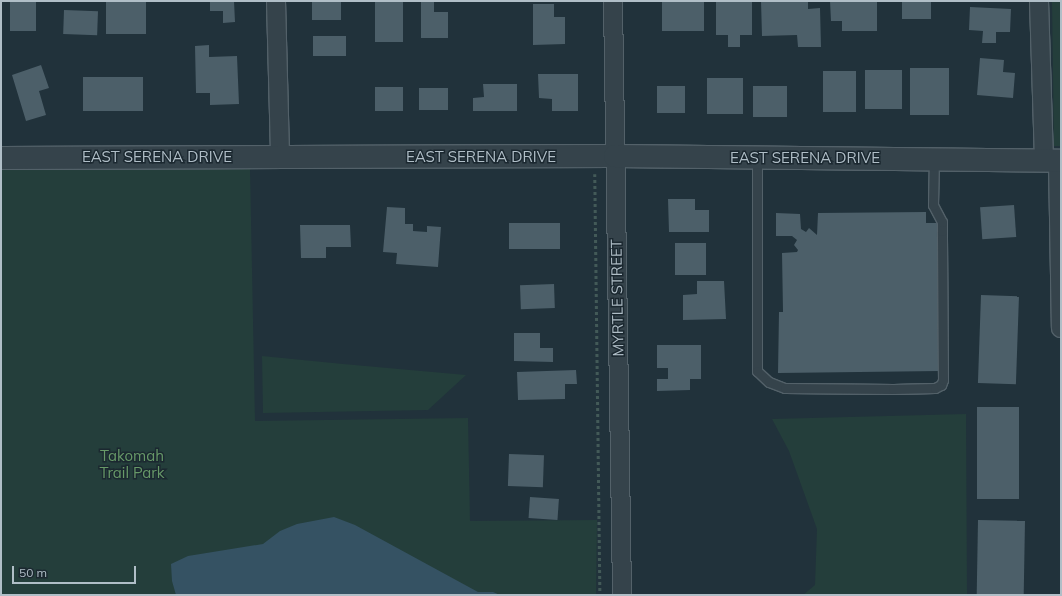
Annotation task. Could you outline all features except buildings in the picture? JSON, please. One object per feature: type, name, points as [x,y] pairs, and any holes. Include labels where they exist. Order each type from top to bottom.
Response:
[{"type":"street","points":[[276,1],[280,157]]},
{"type":"street","name":"MYRTLE STREET","points":[[613,1],[622,595]]},
{"type":"street","points":[[1039,1],[1054,161],[1061,328]]},
{"type":"street","name":"EAST SERENA DRIVE","points":[[1,158],[615,156],[934,158],[1054,161]]},
{"type":"lane","points":[[757,157],[757,371],[769,382],[785,388],[893,389],[935,388],[941,385],[943,380],[942,222],[934,205],[934,158]]},
{"type":"path","points":[[594,156],[600,595]]},
{"type":"green space","points":[[1052,1],[1061,1],[1061,146],[1054,146]]},
{"type":"green space","name":"Takomah Trail Park","points":[[1,168],[250,168],[255,421],[468,418],[470,521],[597,520],[596,595],[1,595]]},
{"type":"green space","points":[[262,356],[466,375],[428,410],[263,413]]},
{"type":"green space","points":[[966,414],[967,595],[803,595],[815,585],[817,529],[789,451],[772,419]]},
{"type":"water","points":[[334,517],[355,525],[478,592],[493,592],[500,595],[176,595],[172,581],[171,564],[188,556],[263,544],[280,531],[297,524]]}]
